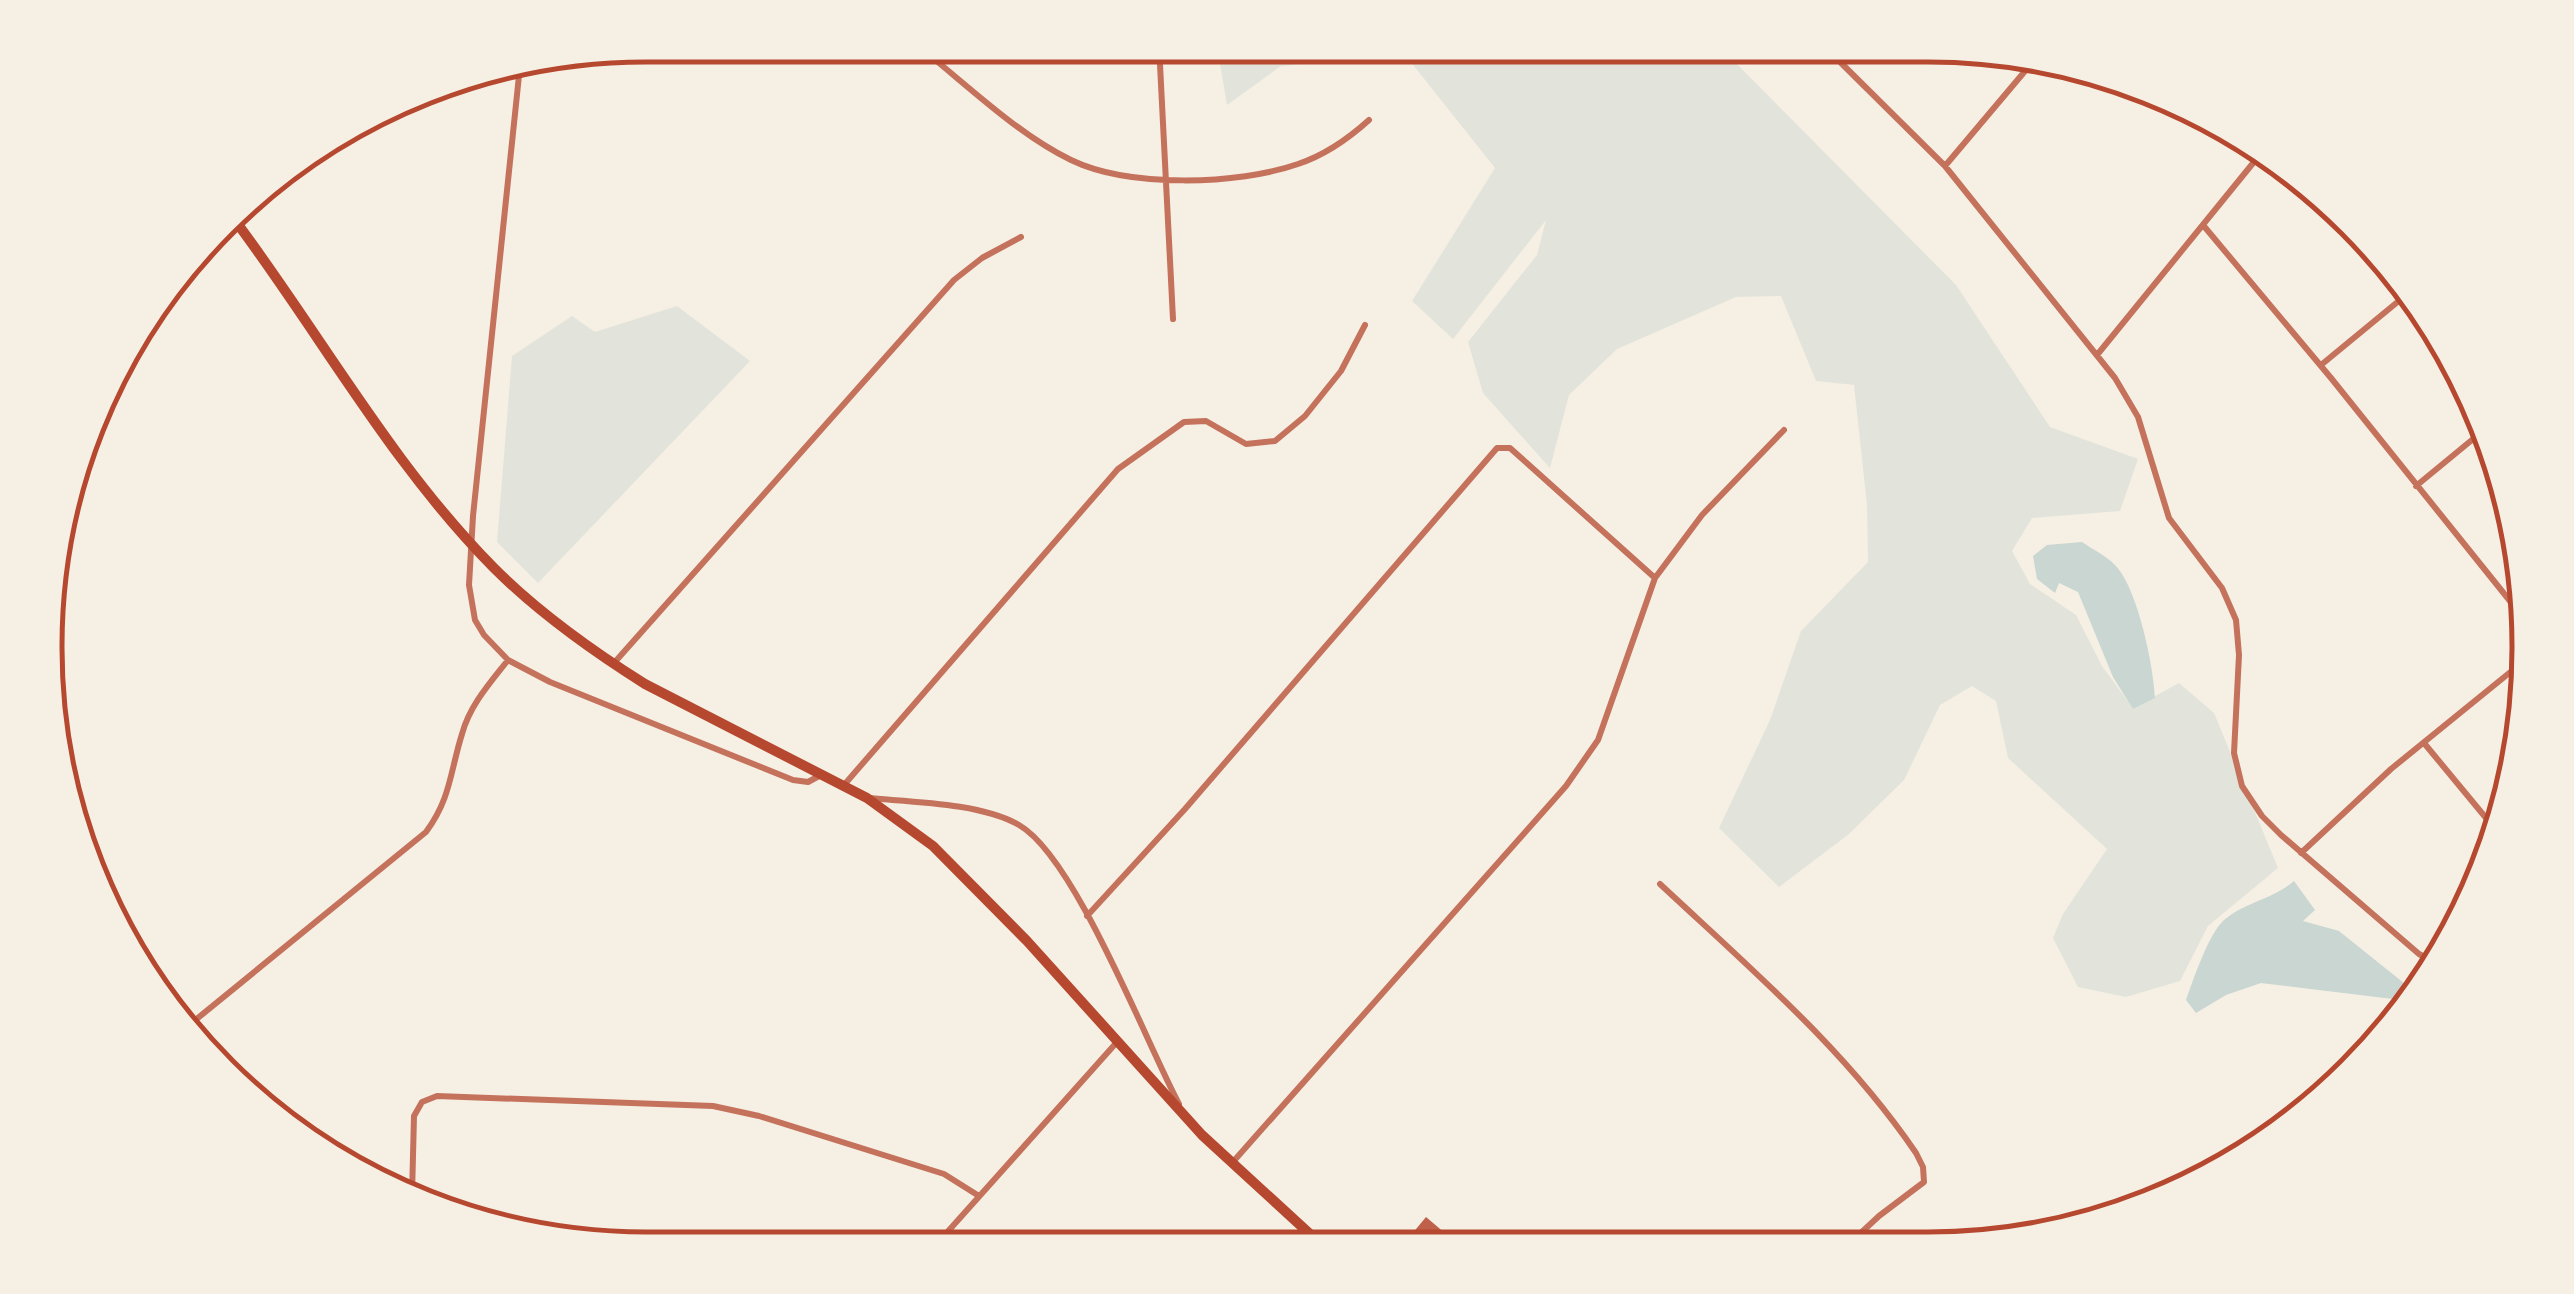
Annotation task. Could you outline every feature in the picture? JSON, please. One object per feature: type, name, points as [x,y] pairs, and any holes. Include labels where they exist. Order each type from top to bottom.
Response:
[{"type":"main road","points":[[240,228],[345,382],[471,544],[552,620],[613,664],[867,798],[953,864],[1202,1135],[1307,1232]]},
{"type":"street","points":[[938,62],[1006,116],[1072,160],[1112,173],[1167,178],[1250,176],[1328,150],[1369,120]]},
{"type":"street","points":[[1160,62],[1173,319]]},
{"type":"street","points":[[1840,62],[1945,166],[2115,378],[2138,417],[2169,518],[2230,604],[2239,637],[2234,739],[2237,770],[2250,800],[2301,853],[2423,956]]},
{"type":"street","points":[[1945,166],[2026,72]]},
{"type":"street","points":[[519,77],[471,544],[470,586],[476,620],[484,635],[508,660],[550,682],[793,780],[808,782],[822,774]]},
{"type":"street","points":[[2097,355],[2254,162]]},
{"type":"street","points":[[2203,225],[2509,599]]},
{"type":"street","points":[[613,664],[954,280],[982,258],[1021,238]]},
{"type":"street","points":[[2321,365],[2398,301]]},
{"type":"street","points":[[844,785],[1118,468],[1184,422],[1206,421],[1246,444],[1275,441],[1306,416],[1341,371],[1365,325]]},
{"type":"street","points":[[1231,1164],[1566,786],[1598,740],[1655,578],[1702,515],[1784,430]]},
{"type":"street","points":[[2416,486],[2473,439]]},
{"type":"street","points":[[1087,916],[1185,809],[1497,448],[1510,448],[1655,578]]},
{"type":"street","points":[[197,1019],[426,832],[449,793],[469,715],[508,660]]},
{"type":"street","points":[[2301,853],[2358,797],[2511,672]]},
{"type":"street","points":[[2424,743],[2486,818]]},
{"type":"street","points":[[867,798],[960,809],[1016,823],[1050,854],[1087,916],[1178,1101],[1202,1135]]},
{"type":"street","points":[[1660,884],[1803,1019],[1916,1152],[1924,1182],[1862,1232]]},
{"type":"street","points":[[947,1232],[1116,1042]]},
{"type":"street","points":[[412,1182],[414,1116],[422,1102],[437,1096],[713,1106],[759,1116],[944,1174],[979,1196]]},
{"type":"shaded area","points":[[1220,62],[1322,62],[1281,66],[1227,105]]},
{"type":"shaded area","points":[[1411,62],[1735,62],[1956,285],[2050,427],[2138,459],[2120,511],[2032,518],[2012,551],[2030,584],[2076,615],[2102,666],[2133,708],[2179,683],[2214,713],[2278,868],[2208,926],[2180,981],[2126,997],[2078,987],[2053,938],[2063,914],[2107,849],[2008,758],[1996,701],[1972,686],[1940,705],[1904,780],[1849,834],[1779,887],[1719,828],[1770,720],[1801,631],[1868,562],[1867,505],[1854,385],[1816,381],[1781,296],[1736,297],[1617,349],[1569,395],[1550,468],[1483,393],[1468,342],[1537,255],[1546,220],[1453,339],[1412,301],[1495,168]]},
{"type":"shaded area","points":[[677,306],[750,361],[538,583],[497,542],[512,356],[572,316],[595,332]]},
{"type":"shaded area","points":[[2082,542],[2114,564],[2137,607],[2155,698],[2133,709],[2113,677],[2078,592],[2059,583],[2055,593],[2037,579],[2033,556],[2047,545]]},
{"type":"shaded area","points":[[2294,881],[2315,910],[2303,921],[2339,931],[2405,984],[2394,999],[2261,983],[2226,995],[2196,1013],[2186,1000],[2218,927],[2232,914]]},
{"type":"building","points":[[1426,1217],[1444,1232],[1414,1232]]}]
